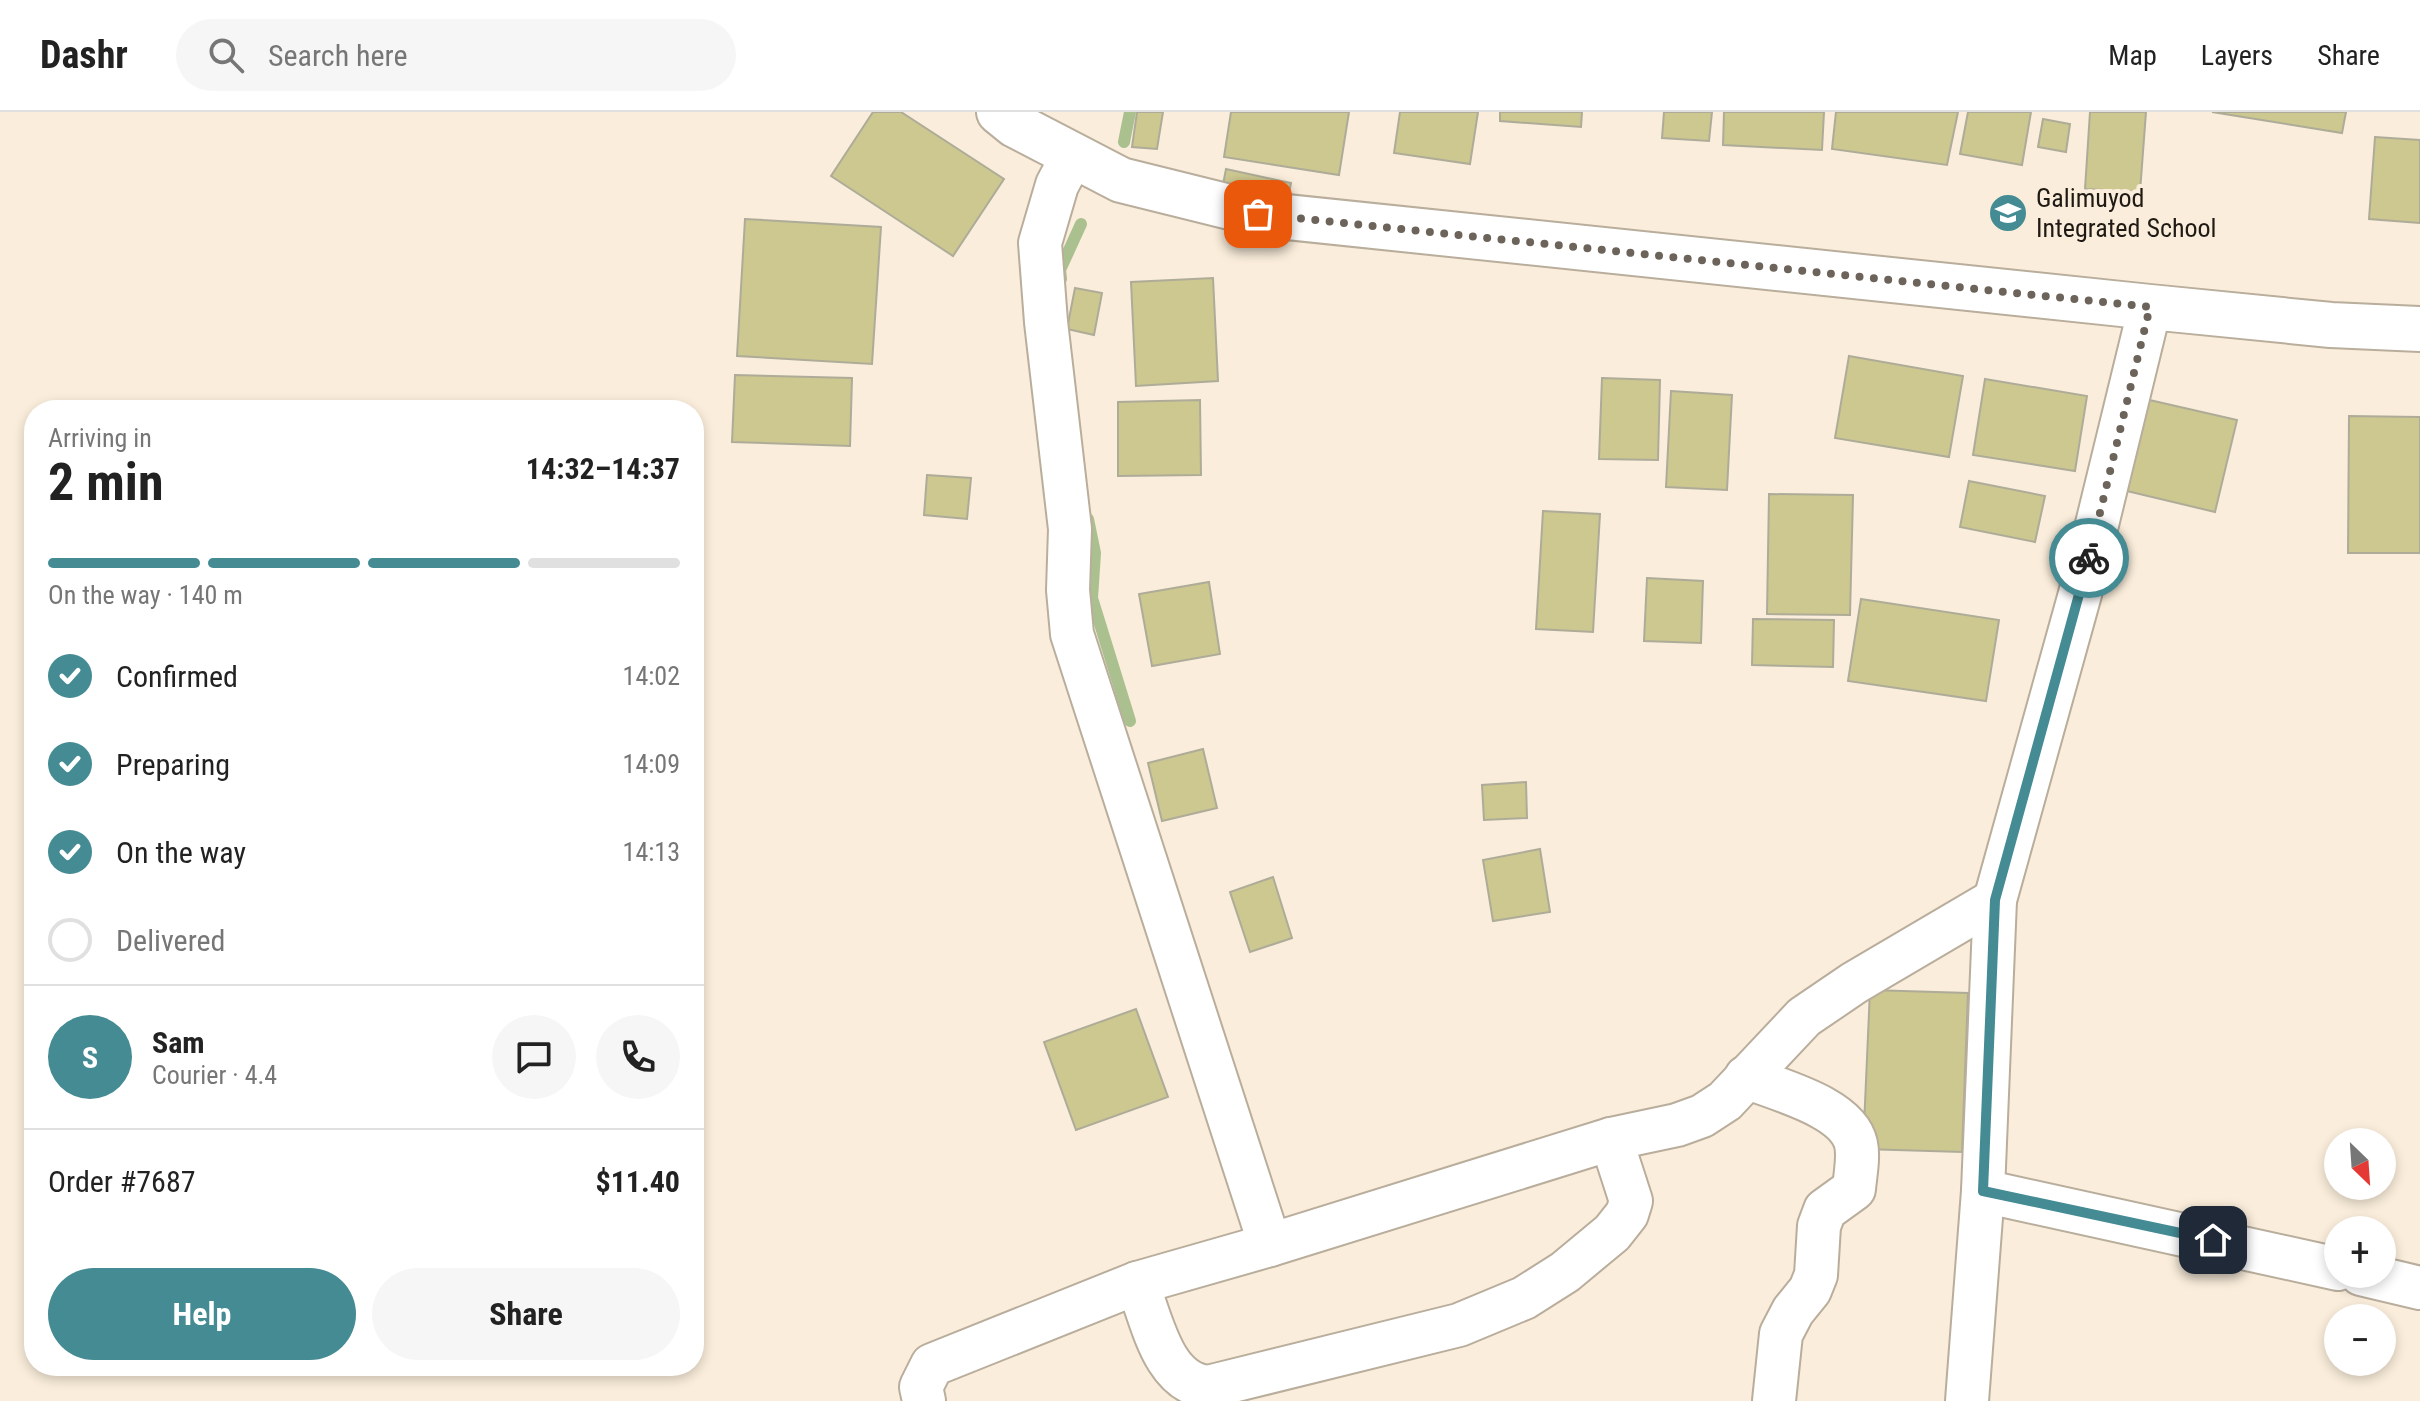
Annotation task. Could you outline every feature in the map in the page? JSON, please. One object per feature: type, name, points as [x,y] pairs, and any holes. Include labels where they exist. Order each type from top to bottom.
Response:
[{"type":"main road","points":[[999,112],[1015,125],[1121,180],[1258,214],[2331,325],[2420,329]]},
{"type":"street","points":[[1073,155],[1057,185],[1040,243],[1070,529],[1068,590],[1072,634],[1270,1245]]},
{"type":"street","points":[[1967,1401],[1983,1191],[1995,900],[2080,594],[2150,307]]},
{"type":"street","points":[[924,1401],[921,1387],[932,1365],[1137,1283],[1611,1139],[1677,1125],[1702,1116],[1725,1101],[1804,1017],[1854,983],[1995,900]]},
{"type":"street","points":[[1746,1077],[1822,1107],[1844,1120],[1856,1144],[1854,1189],[1825,1210],[1819,1226],[1816,1275],[1810,1290],[1793,1311],[1781,1334],[1774,1401]]},
{"type":"street","points":[[1137,1283],[1167,1359],[1176,1375],[1191,1386],[1208,1387],[1266,1374],[1459,1325],[1524,1298],[1565,1272],[1612,1233],[1627,1214],[1631,1201],[1611,1139]]},
{"type":"street","points":[[1983,1191],[2324,1266]]},
{"type":"street","points":[[2396,1282],[2420,1288]]},
{"type":"building","points":[[873,112],[901,112],[1004,179],[953,256],[831,176]]},
{"type":"building","points":[[1137,112],[1163,112],[1157,149],[1132,147]]},
{"type":"building","points":[[1231,112],[1349,112],[1339,175],[1224,157]]},
{"type":"building","points":[[1400,112],[1478,112],[1470,164],[1394,153]]},
{"type":"building","points":[[1500,112],[1582,112],[1581,127],[1500,121]]},
{"type":"building","points":[[1664,112],[1712,112],[1709,141],[1662,138]]},
{"type":"building","points":[[1724,112],[1824,112],[1822,150],[1723,145]]},
{"type":"building","points":[[1836,112],[1958,112],[1947,165],[1832,149]]},
{"type":"building","points":[[1968,112],[2031,112],[2022,165],[1960,154]]},
{"type":"building","points":[[2090,112],[2146,112],[2140,192],[2085,189]]},
{"type":"building","points":[[2212,112],[2346,112],[2342,133]]},
{"type":"building","points":[[2043,119],[2070,124],[2066,152],[2038,147]]},
{"type":"building","points":[[2375,137],[2420,140],[2420,223],[2369,219]]},
{"type":"building","points":[[1226,169],[1291,183],[1285,213],[1220,200]]},
{"type":"building","points":[[745,219],[881,227],[872,364],[737,356]]},
{"type":"building","points":[[1213,278],[1218,381],[1136,386],[1131,282]]},
{"type":"building","points":[[1075,288],[1102,293],[1094,335],[1067,329]]},
{"type":"building","points":[[1849,356],[1963,376],[1949,457],[1835,438]]},
{"type":"building","points":[[735,375],[852,378],[850,446],[732,442]]},
{"type":"building","points":[[1602,378],[1660,380],[1658,460],[1599,459]]},
{"type":"building","points":[[1985,379],[2087,396],[2075,471],[1973,455]]},
{"type":"building","points":[[1671,391],[1732,395],[1727,490],[1666,487]]},
{"type":"building","points":[[2132,396],[2237,420],[2215,512],[2110,487]]},
{"type":"building","points":[[1200,400],[1201,475],[1118,476],[1118,402]]},
{"type":"building","points":[[2349,416],[2420,417],[2420,553],[2348,553]]},
{"type":"building","points":[[927,475],[971,478],[967,519],[924,515]]},
{"type":"building","points":[[1969,481],[2045,496],[2035,542],[1960,527]]},
{"type":"building","points":[[1769,494],[1853,495],[1850,615],[1767,614]]},
{"type":"building","points":[[1543,511],[1600,514],[1593,632],[1536,629]]},
{"type":"building","points":[[1647,578],[1703,581],[1701,643],[1644,641]]},
{"type":"building","points":[[1209,582],[1220,654],[1152,666],[1139,594]]},
{"type":"building","points":[[1861,599],[1999,620],[1986,701],[1848,681]]},
{"type":"building","points":[[1753,619],[1834,620],[1833,667],[1752,665]]},
{"type":"building","points":[[1203,749],[1217,808],[1162,821],[1148,763]]},
{"type":"building","points":[[1526,782],[1527,818],[1484,820],[1482,785]]},
{"type":"building","points":[[1540,849],[1550,912],[1493,921],[1483,860]]},
{"type":"building","points":[[1273,877],[1292,938],[1250,952],[1230,892]]},
{"type":"building","points":[[1870,990],[1968,993],[1962,1152],[1863,1149]]},
{"type":"building","points":[[1136,1009],[1168,1097],[1076,1130],[1044,1042]]},
{"type":"waterway","points":[[1124,142],[1130,112]]},
{"type":"waterway","points":[[1061,279],[1060,270],[1081,224]]},
{"type":"waterway","points":[[1088,519],[1095,553],[1092,598],[1130,721]]},
{"type":"way so far","points":[[1258,214],[2150,307],[2089,558]]},
{"type":"place","name":"Galimuyod Integrated School","points":[[2008,213]]},
{"type":"route","points":[[2089,558],[1995,900],[1983,1191],[2213,1240]]}]
